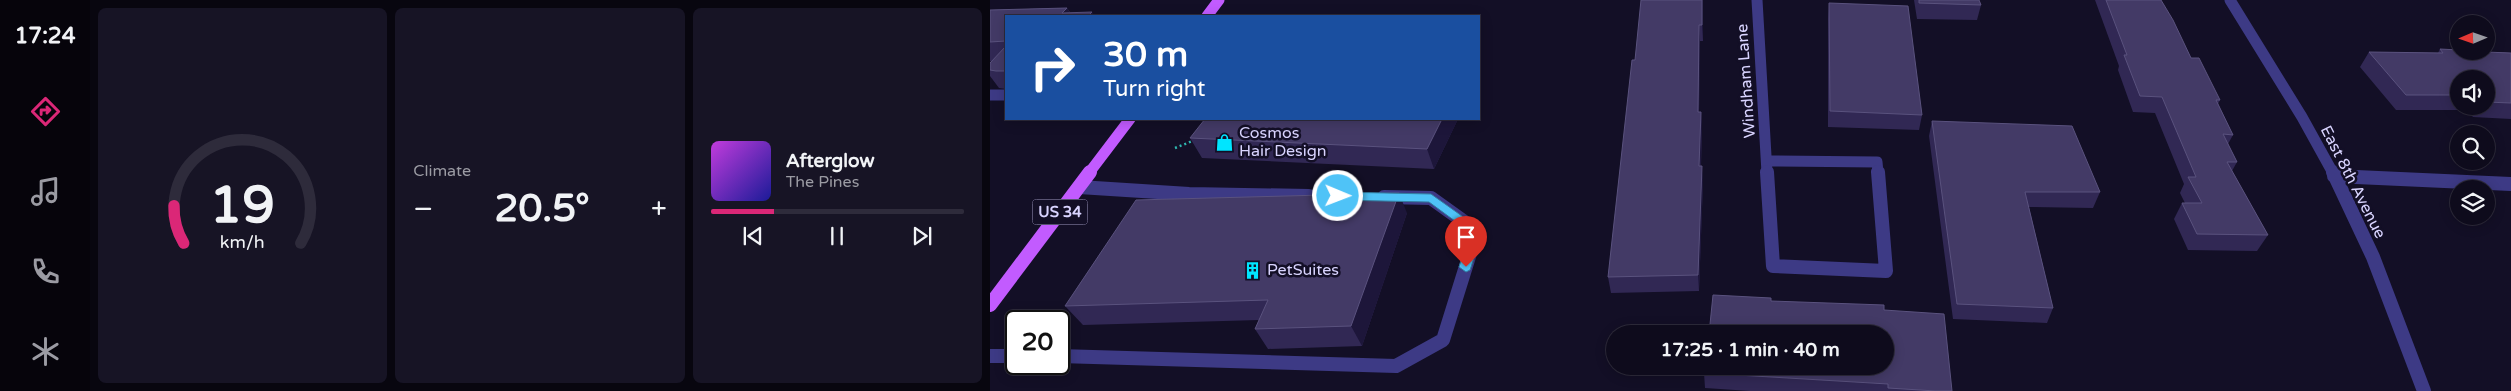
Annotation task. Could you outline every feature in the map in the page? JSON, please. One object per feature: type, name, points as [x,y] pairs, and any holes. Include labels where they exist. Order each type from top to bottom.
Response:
[{"type":"main road","points":[[1208,15],[1219,0]]},
{"type":"main road","name":"US 34","points":[[990,305],[1129,120]]},
{"type":"street","name":"Windham Lane","points":[[1757,0],[1773,266],[1886,271],[1877,162],[1768,161]]},
{"type":"street","name":"East 8th Avenue","points":[[2230,0],[2278,77],[2334,176],[2365,238],[2424,391]]},
{"type":"street","points":[[990,95],[1005,95]]},
{"type":"street","points":[[2334,176],[2511,184]]},
{"type":"street","points":[[1079,187],[1189,194],[1324,196]]},
{"type":"street","points":[[1070,356],[1396,366],[1443,340],[1477,231],[1431,198],[1373,197]]},
{"type":"street","points":[[990,356],[1005,356]]},
{"type":"path","points":[[1175,148],[1202,138]]},
{"type":"building","points":[[1641,0],[1702,0],[1702,25],[1699,25],[1698,112],[1701,112],[1699,166],[1702,166],[1698,275],[1608,277],[1632,60],[1635,60]]},
{"type":"building","points":[[1919,0],[1979,0],[1981,5],[1919,3]]},
{"type":"building","points":[[2106,0],[2161,0],[2191,58],[2199,58],[2220,100],[2216,100],[2233,135],[2223,134],[2237,162],[2227,162],[2268,235],[2197,234],[2182,203],[2202,203],[2188,177],[2196,177],[2162,97],[2140,96]]},
{"type":"building","points":[[1829,3],[1908,6],[1922,115],[1830,111]]},
{"type":"building","points":[[1067,8],[1062,13],[1092,12],[1089,15],[1005,15],[1005,41],[990,42],[990,10]]},
{"type":"building","points":[[1005,47],[1005,71],[990,70],[990,63]]},
{"type":"building","points":[[2440,49],[2450,50],[2450,60],[2495,60],[2495,52],[2511,53],[2511,103],[2495,102],[2495,70],[2450,70],[2450,95],[2406,95],[2369,52],[2443,53]]},
{"type":"building","points":[[1204,120],[1442,120],[1427,149],[1190,138]]},
{"type":"building","points":[[1932,121],[2072,126],[2100,192],[2025,192],[2053,308],[1957,304]]},
{"type":"building","name":"PetSuites","points":[[1399,193],[1351,326],[1255,329],[1268,300],[1065,306],[1136,200]]},
{"type":"building","points":[[1713,295],[1771,298],[1771,301],[1884,305],[1884,310],[1944,314],[1952,391],[1888,388],[1888,384],[1737,375],[1894,375],[1894,325],[1710,325]]},
{"type":"place","name":"Cosmos Hair Design","points":[[1225,142]]},
{"type":"place","name":"PetSuites","points":[[1253,270]]},
{"type":"route","points":[[1338,196],[1431,198],[1477,231],[1466,267]]}]
